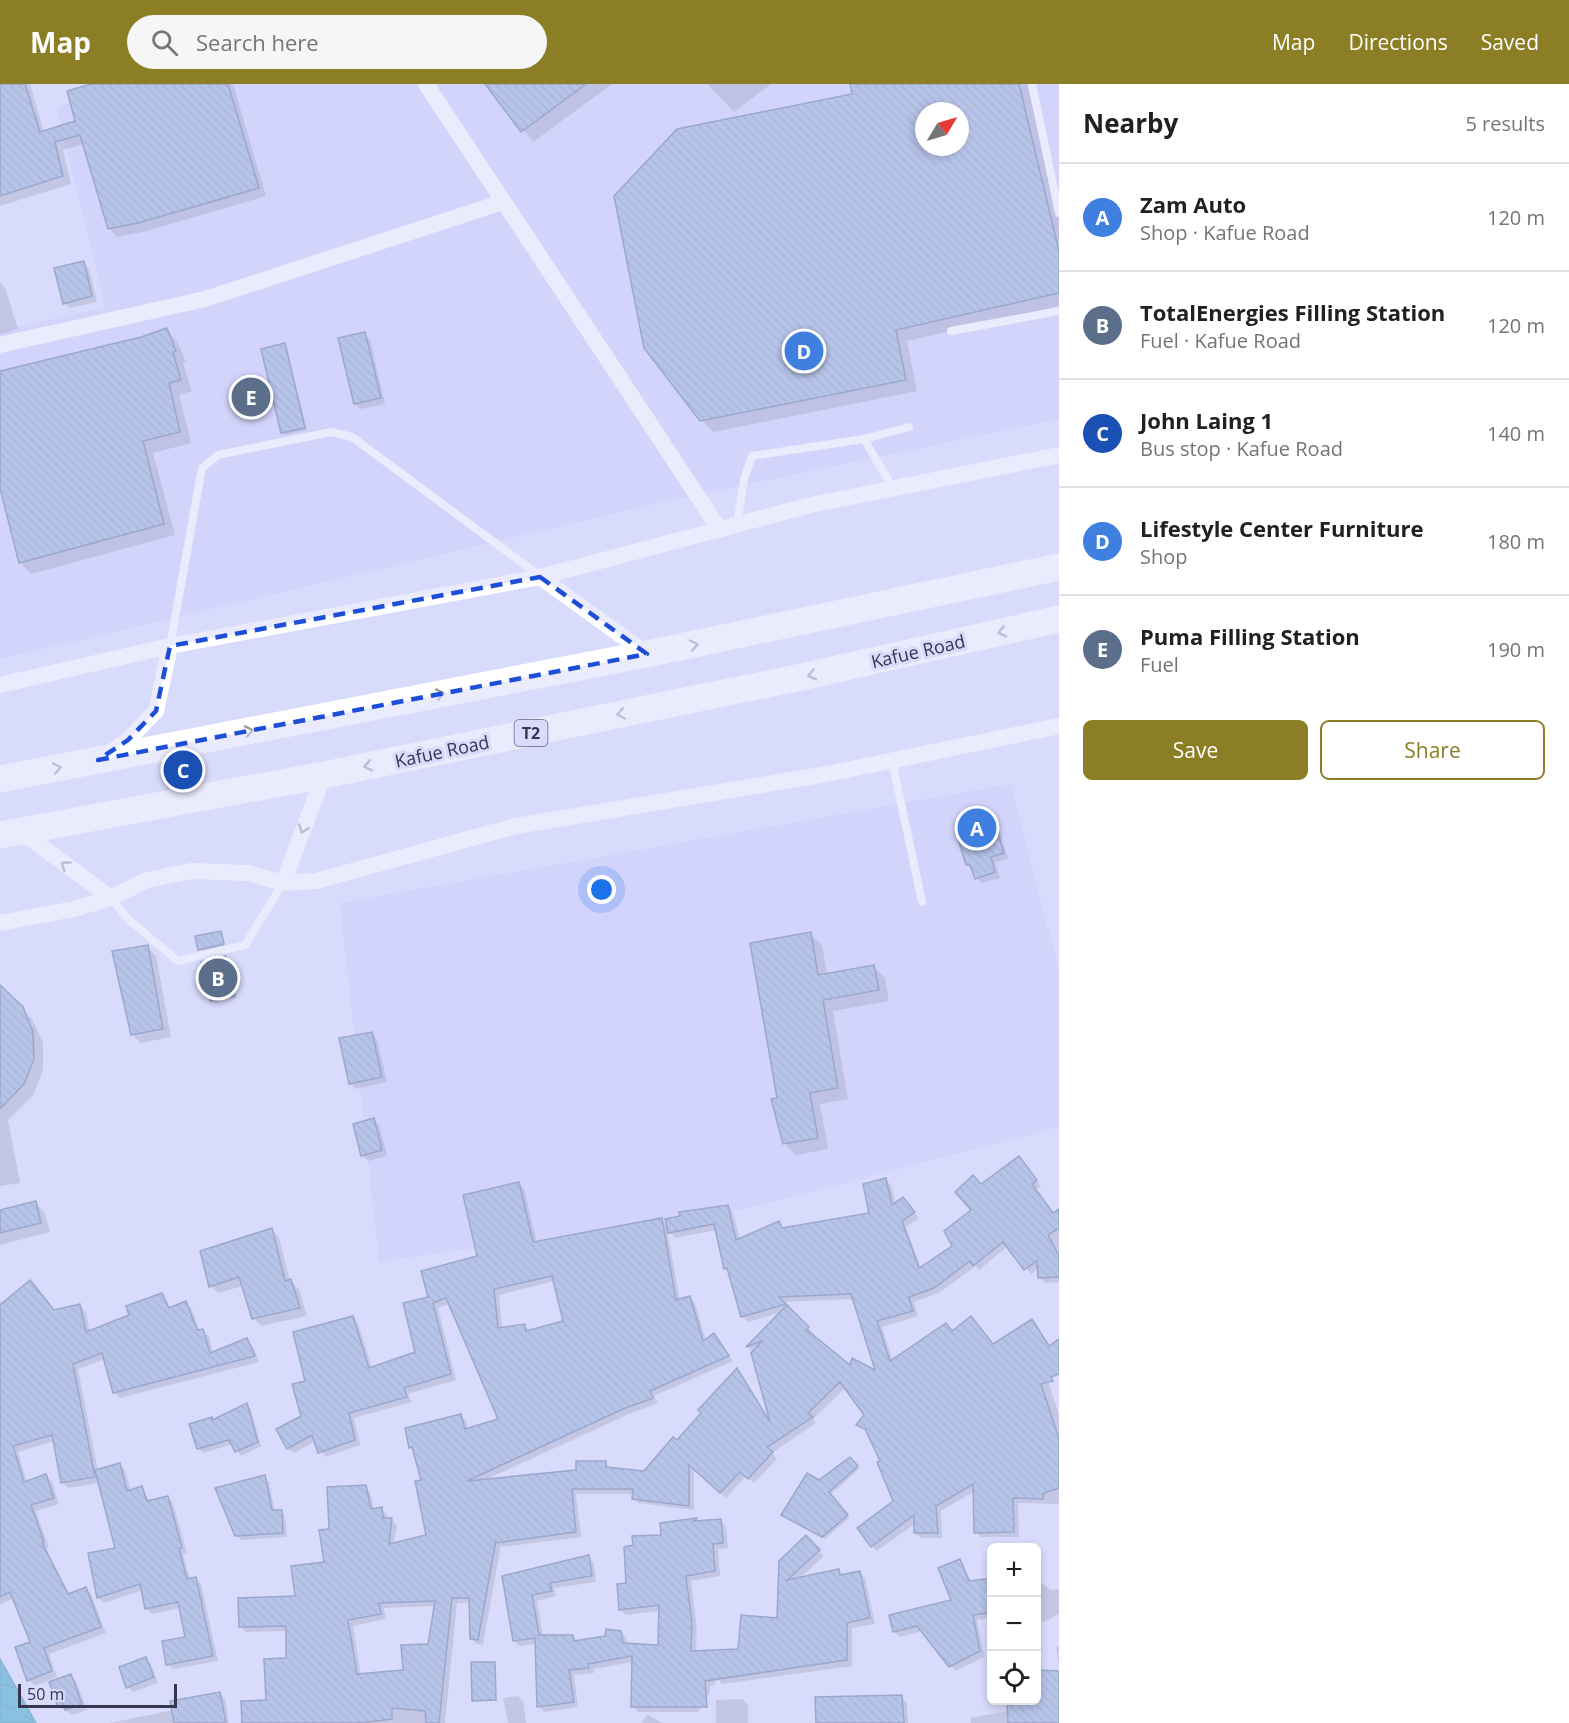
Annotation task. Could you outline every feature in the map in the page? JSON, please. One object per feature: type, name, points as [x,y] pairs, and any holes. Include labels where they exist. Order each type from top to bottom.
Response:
[{"type":"main road","points":[[0,779],[648,654],[1059,567]]},
{"type":"main road","name":"Kafue Road","points":[[10,833],[324,775],[797,678],[1059,619]]},
{"type":"street","points":[[426,84],[720,530]]},
{"type":"street","points":[[0,345],[205,299],[503,202]]},
{"type":"street","points":[[0,685],[170,646],[540,577],[815,504],[1059,455]]},
{"type":"street","points":[[540,577],[648,654]]},
{"type":"street","points":[[98,760],[128,740],[156,711],[170,646]]},
{"type":"street","points":[[0,923],[74,909],[111,898],[147,880],[190,871],[248,873],[283,883],[316,880],[516,826],[892,760],[1059,726]]},
{"type":"street","points":[[283,883],[324,775]]},
{"type":"street","points":[[10,833],[111,898]]},
{"type":"lane","points":[[1032,84],[1059,213]]},
{"type":"lane","points":[[951,331],[1059,311]]},
{"type":"lane","points":[[737,526],[744,479],[752,456],[864,439],[909,427]]},
{"type":"lane","points":[[170,646],[202,468],[218,455],[331,432],[352,437],[540,577]]},
{"type":"lane","points":[[864,439],[893,488]]},
{"type":"lane","points":[[892,760],[922,902]]},
{"type":"lane","points":[[111,898],[129,920],[178,961],[245,945],[283,883]]},
{"type":"highlighted area","points":[[540,577],[647,654],[265,728],[98,760],[128,740],[156,711],[170,646]]},
{"type":"shaded area","points":[[98,84],[1059,84],[1059,419],[667,501],[0,659],[0,331],[106,307],[57,109]]},
{"type":"shaded area","points":[[1011,784],[1059,971],[1059,1127],[741,1210],[379,1262],[340,903]]},
{"type":"water","points":[[0,1659],[36,1723],[0,1723]]},
{"type":"building","points":[[0,84],[25,84],[40,132],[75,121],[67,91],[91,84],[228,84],[259,188],[138,223],[108,229],[80,135],[55,142],[63,176],[0,196]]},
{"type":"building","points":[[485,84],[586,84],[521,132]]},
{"type":"building","points":[[850,84],[1019,84],[1059,251],[1059,293],[896,330],[906,380],[700,421],[644,348],[614,196],[677,129],[852,94]]},
{"type":"building","points":[[84,261],[92,296],[63,304],[54,268]]},
{"type":"building","points":[[167,328],[176,351],[173,352],[181,380],[169,383],[180,432],[143,441],[164,524],[19,563],[0,488],[0,371],[141,337]]},
{"type":"building","points":[[365,332],[381,398],[354,404],[338,338]]},
{"type":"building","points":[[285,343],[305,428],[281,433],[261,349]]},
{"type":"building","points":[[994,821],[1004,853],[991,857],[995,872],[975,879],[970,865],[966,865],[956,832]]},
{"type":"building","points":[[221,931],[224,944],[198,950],[195,936]]},
{"type":"building","points":[[811,932],[818,975],[874,965],[879,990],[823,1000],[838,1088],[810,1093],[818,1138],[783,1144],[771,1099],[777,1098],[750,943]]},
{"type":"building","points":[[148,945],[163,1029],[131,1035],[112,951]]},
{"type":"building","points":[[226,956],[235,996],[210,1001],[201,962]]},
{"type":"building","points":[[0,985],[23,1007],[33,1032],[34,1059],[24,1084],[0,1109]]},
{"type":"building","points":[[372,1032],[382,1077],[349,1084],[339,1038]]},
{"type":"building","points":[[374,1118],[382,1150],[361,1156],[353,1124]]},
{"type":"building","points":[[1019,1156],[1037,1180],[1032,1184],[1053,1213],[1059,1209],[1059,1228],[1048,1235],[1059,1256],[1059,1277],[1038,1278],[1037,1261],[1024,1270],[1003,1242],[973,1266],[970,1261],[934,1288],[909,1297],[913,1311],[877,1321],[890,1361],[946,1323],[952,1331],[971,1316],[993,1344],[1032,1319],[1049,1346],[1059,1339],[1059,1374],[1051,1377],[1053,1381],[1041,1384],[1059,1439],[1059,1488],[1044,1493],[1043,1499],[1013,1498],[1014,1532],[974,1533],[973,1484],[936,1506],[938,1533],[914,1533],[914,1515],[871,1547],[857,1528],[893,1501],[877,1462],[880,1461],[865,1429],[856,1425],[864,1415],[840,1382],[808,1413],[813,1417],[767,1447],[773,1452],[748,1479],[740,1472],[720,1493],[689,1465],[689,1506],[632,1499],[633,1489],[572,1489],[576,1532],[496,1543],[496,1540],[478,1640],[470,1639],[469,1598],[452,1598],[439,1723],[426,1723],[425,1711],[392,1708],[392,1719],[359,1723],[242,1723],[241,1701],[266,1700],[264,1659],[286,1658],[286,1626],[239,1627],[238,1598],[295,1596],[291,1566],[324,1562],[319,1530],[329,1529],[327,1487],[366,1485],[371,1509],[382,1507],[383,1518],[392,1518],[389,1544],[426,1535],[415,1481],[421,1480],[412,1447],[409,1448],[405,1428],[461,1414],[465,1429],[498,1419],[446,1298],[433,1303],[451,1374],[404,1388],[407,1397],[349,1413],[355,1440],[318,1453],[312,1435],[287,1449],[276,1429],[301,1416],[292,1384],[305,1381],[293,1332],[353,1316],[369,1368],[415,1352],[403,1303],[428,1297],[421,1271],[477,1256],[463,1195],[519,1182],[533,1242],[662,1218],[676,1300],[690,1296],[703,1341],[714,1333],[729,1356],[650,1391],[653,1398],[623,1409],[467,1481],[576,1470],[576,1461],[606,1461],[606,1467],[644,1471],[673,1437],[677,1440],[701,1413],[698,1410],[737,1368],[770,1422],[751,1353],[762,1341],[746,1347],[787,1305],[809,1327],[807,1330],[850,1365],[852,1358],[875,1370],[851,1294],[779,1297],[786,1304],[741,1317],[727,1268],[724,1269],[714,1224],[668,1233],[665,1219],[680,1216],[679,1212],[728,1205],[736,1240],[779,1221],[782,1228],[869,1213],[863,1184],[886,1178],[892,1205],[903,1197],[915,1212],[902,1221],[919,1268],[952,1246],[944,1231],[971,1210],[955,1192],[973,1175],[981,1184]],"holes":[[[552,1276],[563,1321],[526,1331],[525,1324],[498,1328],[494,1289]],[[435,1601],[428,1644],[401,1645],[403,1670],[357,1674],[348,1620],[381,1614],[379,1603]]]},
{"type":"building","points":[[36,1201],[41,1223],[0,1233],[0,1210]]},
{"type":"building","points":[[272,1228],[285,1281],[291,1279],[300,1308],[252,1319],[239,1277],[209,1287],[200,1251]]},
{"type":"building","points":[[30,1280],[54,1310],[80,1304],[86,1332],[129,1315],[126,1306],[162,1293],[169,1308],[186,1301],[197,1330],[203,1329],[210,1353],[247,1338],[255,1356],[113,1393],[102,1353],[73,1364],[95,1477],[61,1483],[52,1435],[13,1446],[24,1482],[46,1474],[54,1498],[31,1505],[44,1542],[42,1543],[68,1594],[86,1587],[101,1627],[44,1648],[52,1671],[27,1681],[15,1647],[30,1642],[10,1592],[0,1597],[0,1305]]},
{"type":"building","points":[[247,1403],[258,1442],[235,1452],[229,1440],[197,1449],[189,1424],[212,1417],[212,1420]]},
{"type":"building","points":[[850,1457],[858,1466],[829,1492],[848,1515],[822,1537],[781,1515],[807,1473],[819,1480]]},
{"type":"building","points":[[120,1463],[127,1491],[142,1486],[147,1501],[168,1496],[182,1548],[179,1549],[187,1579],[196,1577],[213,1656],[166,1665],[162,1641],[185,1637],[178,1602],[145,1609],[140,1584],[97,1598],[88,1553],[115,1548],[95,1470]]},
{"type":"building","points":[[265,1475],[272,1510],[282,1510],[283,1533],[235,1536],[215,1488]]},
{"type":"building","points":[[697,1518],[694,1521],[721,1519],[723,1543],[713,1544],[715,1571],[686,1576],[692,1623],[691,1651],[738,1649],[741,1615],[777,1618],[779,1561],[806,1535],[820,1550],[787,1580],[839,1569],[840,1575],[860,1571],[870,1618],[847,1623],[847,1660],[705,1681],[707,1707],[631,1707],[632,1656],[588,1664],[589,1668],[569,1670],[574,1702],[537,1707],[535,1638],[513,1641],[502,1576],[589,1555],[592,1576],[550,1583],[552,1591],[532,1595],[539,1635],[573,1635],[574,1641],[605,1636],[606,1629],[621,1631],[623,1643],[658,1645],[659,1605],[619,1610],[617,1584],[626,1583],[624,1547],[633,1545],[632,1536],[661,1535],[660,1523]]},
{"type":"building","points":[[960,1559],[969,1581],[987,1579],[987,1613],[973,1615],[980,1651],[949,1667],[917,1626],[893,1632],[889,1615],[951,1600],[938,1568]]},
{"type":"building","points":[[146,1657],[154,1677],[126,1688],[119,1667]]},
{"type":"building","points":[[471,1662],[495,1662],[496,1700],[472,1701]]},
{"type":"building","points":[[1041,1670],[1059,1671],[1059,1723],[1008,1723],[1007,1705],[1041,1705]]},
{"type":"building","points":[[71,1674],[82,1704],[65,1710],[63,1705],[58,1707],[49,1682]]},
{"type":"building","points":[[220,1692],[226,1723],[174,1723],[170,1701]]},
{"type":"building","points":[[902,1695],[904,1723],[816,1723],[815,1697]]},
{"type":"place","name":"Lifestyle Center Furniture","points":[[804,351]]},
{"type":"place","name":"Puma Filling Station","points":[[251,397]]},
{"type":"place","name":"John Laing 1","points":[[183,770]]},
{"type":"place","name":"Zam Auto","points":[[977,828]]},
{"type":"place","name":"TotalEnergies Filling Station","points":[[218,978]]}]
